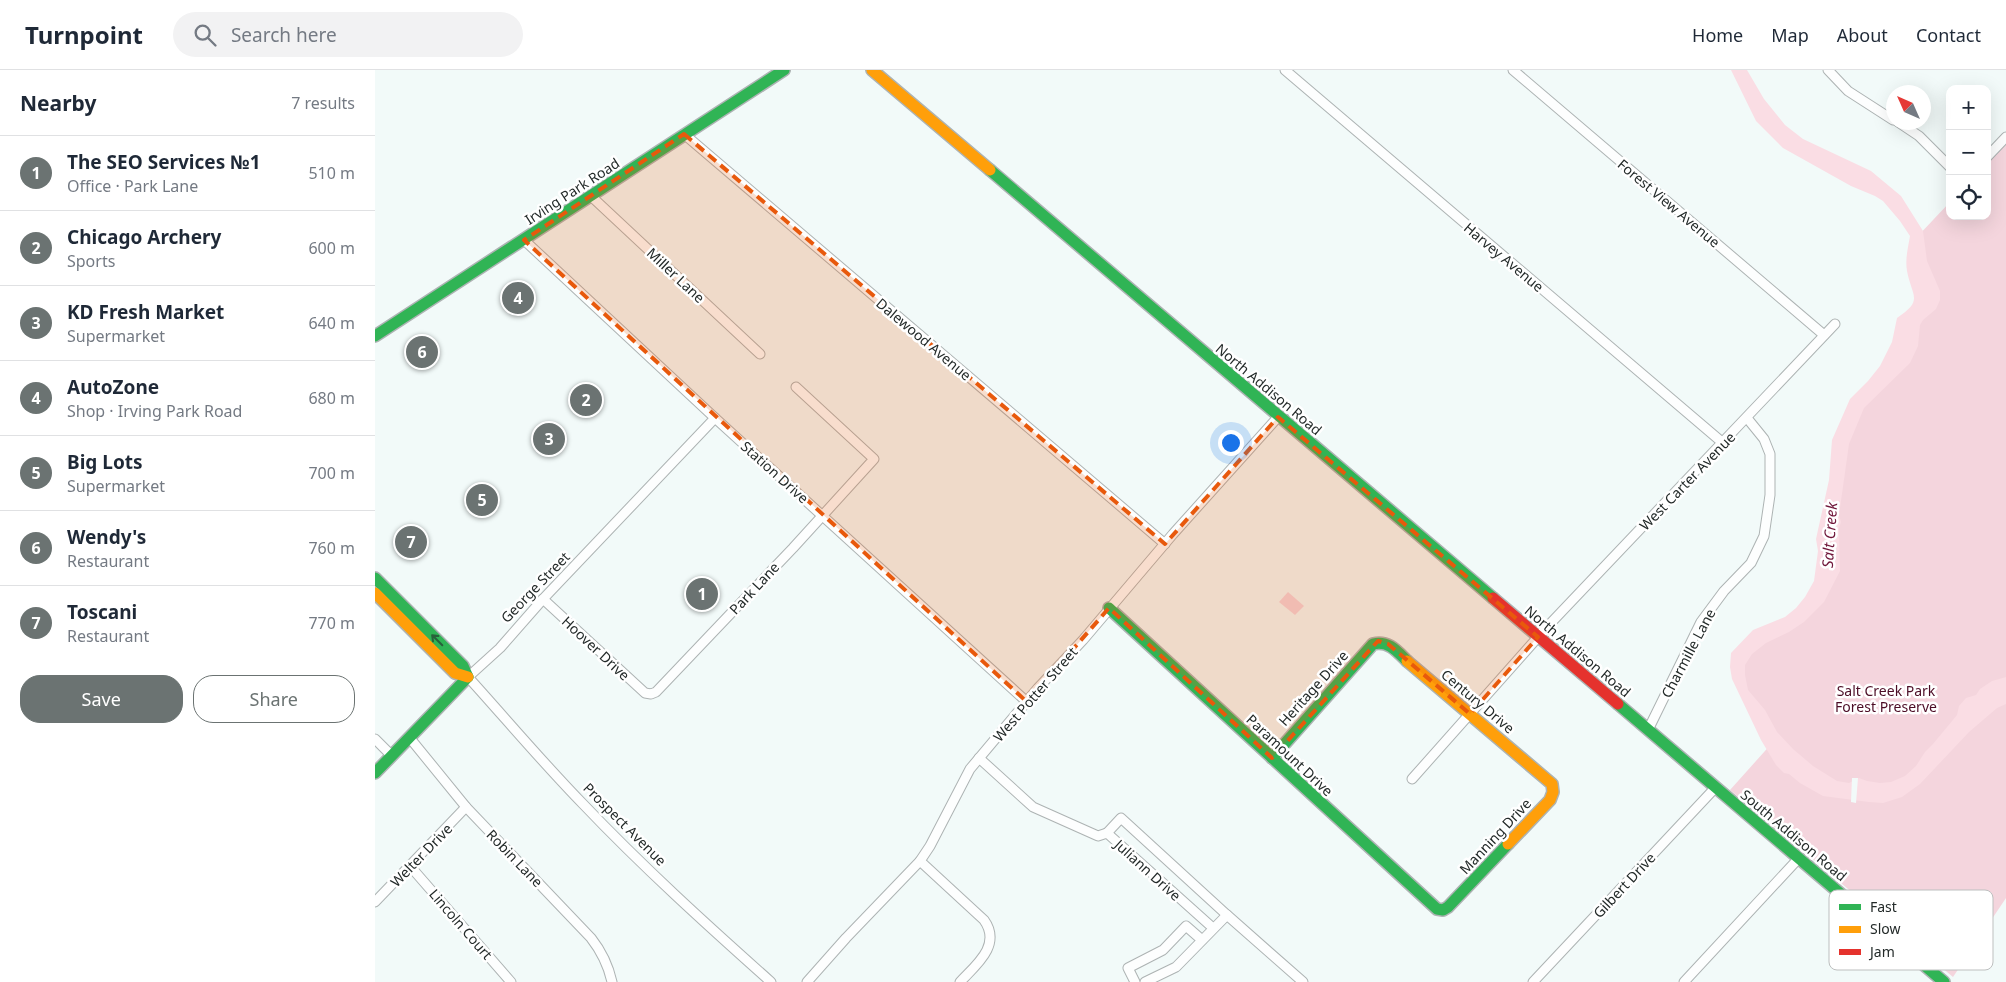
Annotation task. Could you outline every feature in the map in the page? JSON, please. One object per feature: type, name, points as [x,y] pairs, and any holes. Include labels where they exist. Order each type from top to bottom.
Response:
[{"type":"street","name":"Irving Park Road","points":[[375,336],[784,70]]},
{"type":"street","name":"North Addison Road","points":[[872,70],[1648,730]]},
{"type":"street","name":"Harvey Avenue","points":[[1285,70],[1723,443]]},
{"type":"street","name":"Forest View Avenue","points":[[1513,70],[1824,335]]},
{"type":"street","points":[[1828,70],[1849,91],[1886,115]]},
{"type":"street","points":[[1910,130],[1919,136],[1946,163]]},
{"type":"street","name":"Dalewood Avenue","points":[[684,134],[1165,544]]},
{"type":"street","points":[[1991,154],[2006,137]]},
{"type":"street","name":"Miller Lane","points":[[592,196],[760,354]]},
{"type":"street","name":"Station Drive","points":[[523,240],[1027,702]]},
{"type":"street","name":"West Carter Avenue","points":[[1412,779],[1538,638],[1835,324]]},
{"type":"street","name":"Park Lane","points":[[651,694],[656,692],[696,650],[874,459],[795,387]]},
{"type":"street","name":"West Potter Street","points":[[807,982],[846,938],[920,861],[979,758],[1278,416]]},
{"type":"street","name":"George Street","points":[[375,773],[468,677],[500,648],[543,599],[715,418]]},
{"type":"street","name":"Charmille Lane","points":[[1648,730],[1701,622],[1724,591],[1751,563],[1764,536],[1770,495],[1770,454],[1764,439],[1747,418]]},
{"type":"street","name":"Prospect Avenue","points":[[375,578],[463,666],[468,677],[559,779],[624,846],[695,914],[771,982]]},
{"type":"street","name":"Prospect Avenue","points":[[375,594],[455,673],[468,677]]},
{"type":"street","name":"Hoover Drive","points":[[543,599],[645,692],[651,694]]},
{"type":"street","name":"Paramount Drive","points":[[1109,608],[1437,910],[1443,910],[1454,902]]},
{"type":"street","name":"Heritage Drive","points":[[1271,758],[1373,644],[1380,642]]},
{"type":"street","name":"Century Drive","points":[[1380,642],[1387,644],[1554,788]]},
{"type":"street","name":"South Addison Road","points":[[1648,730],[1836,890]]},
{"type":"street","name":"Robin Lane","points":[[409,737],[466,807],[602,951],[608,964],[612,982]]},
{"type":"street","points":[[375,739],[391,755]]},
{"type":"street","name":"Juliann Drive","points":[[979,758],[1033,807],[1098,836],[1107,833],[1213,928]]},
{"type":"street","name":"Gilbert Drive","points":[[1533,982],[1715,787]]},
{"type":"street","name":"Manning Drive","points":[[1454,902],[1551,798],[1554,788]]},
{"type":"street","name":"Welter Drive","points":[[375,902],[466,807]]},
{"type":"street","points":[[1107,833],[1121,818],[1303,982]]},
{"type":"street","points":[[1684,982],[1799,858]]},
{"type":"street","points":[[920,861],[984,920],[990,931],[991,942],[988,950],[960,982]]},
{"type":"street","name":"Lincoln Court","points":[[410,866],[511,982]]},
{"type":"street","points":[[1145,982],[1176,967],[1227,915]]},
{"type":"street","points":[[1135,982],[1128,968],[1163,950],[1186,926],[1202,940]]},
{"type":"street","name":"South Addison Road","points":[[1930,970],[1944,982]]},
{"type":"highlighted area","points":[[684,134],[1165,544],[1278,417],[1538,637],[1470,714],[1388,644],[1378,641],[1272,758],[1109,608],[1027,702],[524,240]]},
{"type":"green space","name":"Salt Creek Park Forest Preserve","points":[[2006,142],[2006,898],[1993,917],[1993,890],[1849,890],[1730,790],[1773,742],[1739,681],[1746,651],[1813,602],[1850,423],[1918,317],[1916,238],[1946,206],[1946,220],[1991,220],[1991,158]]},
{"type":"green space","points":[[1288,592],[1304,606],[1295,615],[1279,602]]},
{"type":"green space","name":"Salt Creek Park Forest Preserve","points":[[1945,970],[1958,970],[1953,977]]},
{"type":"water","name":"Salt Creek","points":[[1731,70],[1747,70],[1764,99],[1785,125],[1803,139],[1871,171],[1901,196],[1923,231],[1927,261],[1940,291],[1940,300],[1936,309],[1920,325],[1918,346],[1910,363],[1864,408],[1849,444],[1839,515],[1841,522],[1839,528],[1840,571],[1824,602],[1804,622],[1766,643],[1752,654],[1745,665],[1748,690],[1765,710],[1777,732],[1813,766],[1837,781],[1849,783],[1859,778],[1880,783],[1891,782],[1905,776],[1916,766],[1925,752],[1957,715],[1959,706],[1966,698],[1976,695],[1980,689],[1992,681],[2006,677],[2006,704],[1997,708],[1969,732],[1920,784],[1902,797],[1883,803],[1823,796],[1800,783],[1789,774],[1784,773],[1776,765],[1761,740],[1732,679],[1730,667],[1731,653],[1753,630],[1785,617],[1805,597],[1814,581],[1818,551],[1816,539],[1829,480],[1832,440],[1850,399],[1880,366],[1892,342],[1897,318],[1911,307],[1913,302],[1914,297],[1906,267],[1910,236],[1883,201],[1851,186],[1783,148],[1756,121]]},
{"type":"pier","points":[[1852,778],[1858,778],[1856,803],[1851,802]]},
{"type":"traffic: fast","points":[[375,336],[784,70]]},
{"type":"traffic: fast","points":[[990,170],[1493,598]]},
{"type":"traffic: fast","points":[[375,578],[463,666],[468,677]]},
{"type":"traffic: fast","points":[[1109,608],[1437,909],[1443,910],[1448,907],[1508,844]]},
{"type":"traffic: fast","points":[[1272,758],[1373,644],[1388,645],[1407,661]]},
{"type":"traffic: fast","points":[[375,773],[468,677]]},
{"type":"traffic: fast","points":[[1618,704],[1836,890]]},
{"type":"traffic: fast","points":[[1930,970],[1944,982]]},
{"type":"traffic: slow","points":[[872,70],[990,170]]},
{"type":"traffic: slow","points":[[375,593],[455,673],[468,677]]},
{"type":"traffic: slow","points":[[1407,661],[1552,784],[1553,792],[1550,800],[1508,844]]},
{"type":"traffic: jam","points":[[1493,598],[1618,704]]},
{"type":"place","name":"AutoZone","points":[[518,298]]},
{"type":"place","name":"Wendy's","points":[[422,352]]},
{"type":"place","name":"Chicago Archery","points":[[586,400]]},
{"type":"place","name":"KD Fresh Market","points":[[549,439]]},
{"type":"place","name":"Big Lots","points":[[482,500]]},
{"type":"place","name":"Toscani","points":[[411,542]]},
{"type":"place","name":"The SEO Services №1","points":[[702,594]]}]
